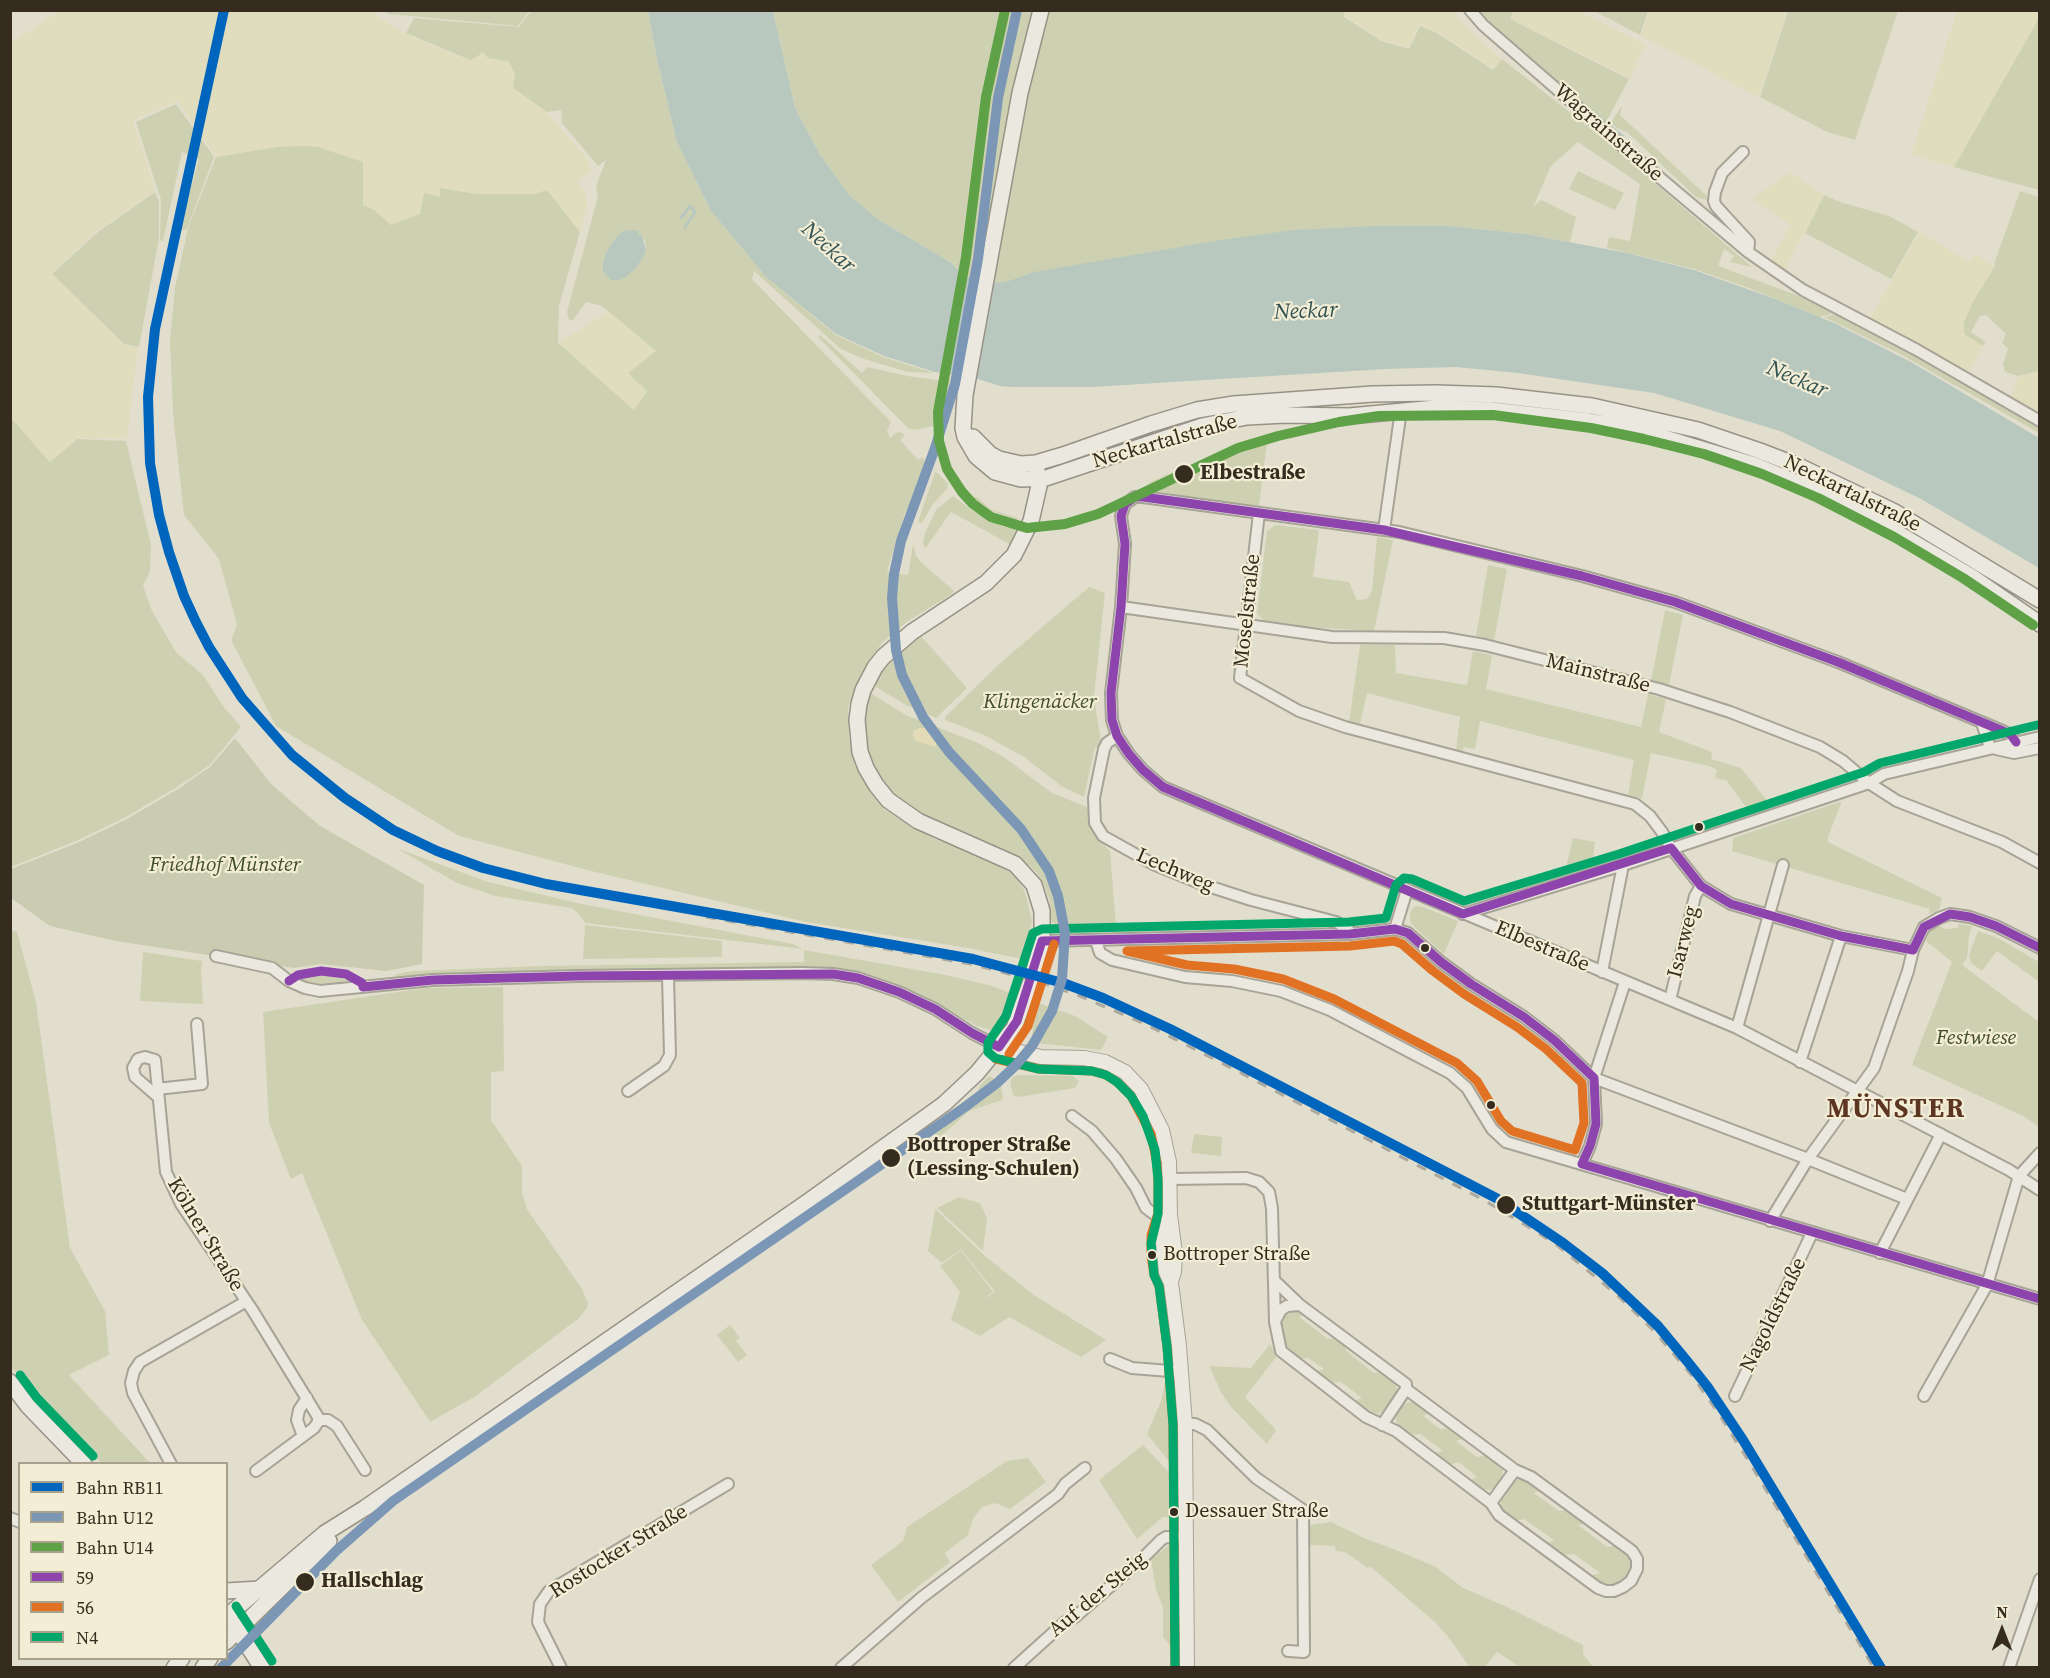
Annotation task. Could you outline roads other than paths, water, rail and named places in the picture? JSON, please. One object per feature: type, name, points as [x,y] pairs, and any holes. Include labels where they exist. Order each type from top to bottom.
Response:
[{"type":"main road","name":"Neckartalstraße","points":[[1041,10],[1020,93],[965,394],[963,428],[972,450],[988,467],[1021,479],[1038,479],[1202,426],[1247,417],[1349,416],[1436,408],[1491,410],[1590,421],[1645,432],[1754,465],[1860,511],[1972,577],[2040,624]]},
{"type":"main road","name":"Neckartalstraße","points":[[964,417],[974,437],[990,454],[1011,463],[1036,463],[1197,410],[1234,404],[1373,394],[1436,393],[1496,395],[1581,404],[1698,430],[1801,467],[1893,511],[2040,600]]},
{"type":"main road","points":[[228,1614],[325,1533],[875,1156],[944,1104],[977,1073],[999,1047],[1017,1021],[1042,941],[1043,922],[1034,885],[1016,864],[918,821],[888,800],[866,768],[857,735],[859,704],[865,686],[883,657],[898,643],[995,575],[1014,555],[1029,529],[1036,504],[1038,479],[1036,463]]},
{"type":"main road","points":[[1003,474],[1024,489],[1036,504]]},
{"type":"main road","points":[[10,1382],[28,1406],[82,1462]]},
{"type":"main road","points":[[228,1640],[364,1508]]},
{"type":"main road","points":[[228,1591],[260,1589]]},
{"type":"main road","points":[[228,1616],[262,1668]]},
{"type":"street","name":"Wagrainstraße","points":[[1470,10],[1483,25],[1748,252],[1803,290],[1917,350],[2040,421]]},
{"type":"street","name":"Wagrainstraße","points":[[1743,152],[1722,173],[1714,201],[1749,242],[1748,252]]},
{"type":"street","points":[[1384,530],[1401,410]]},
{"type":"street","name":"Elbestraße","points":[[1259,513],[1143,497],[1135,497],[1125,504],[1121,516],[1125,544],[1111,693],[1112,720],[1117,736],[1143,770],[1163,787],[1737,1028],[1941,1134],[2019,1176],[2040,1190]]},
{"type":"street","points":[[1259,513],[1384,530],[1582,576],[1675,602],[1838,662],[2011,735],[2016,742]]},
{"type":"street","name":"Moselstraße","points":[[1259,513],[1240,678],[1299,711],[1345,727],[1635,804],[1650,816],[1671,848],[1701,886],[1731,904],[1841,936],[1913,950]]},
{"type":"street","name":"Mainstraße","points":[[1120,607],[1247,623],[1332,637],[1444,638],[1485,645],[1659,689],[1730,712],[1820,747],[1843,760],[1869,783],[1897,801],[2002,842],[2040,862]]},
{"type":"street","points":[[1982,723],[1990,748]]},
{"type":"street","name":"Lechweg","points":[[1117,736],[1107,743],[1104,749],[1094,798],[1095,823],[1102,836],[1153,864],[1202,884],[1251,900],[1336,922],[1348,929],[1350,934]]},
{"type":"street","points":[[1463,914],[1623,865],[1869,783],[1884,774],[2040,737]]},
{"type":"street","points":[[1990,748],[2014,753],[2040,748]]},
{"type":"street","points":[[1602,972],[1623,865]]},
{"type":"street","points":[[1737,1028],[1783,865]]},
{"type":"street","name":"Isarweg","points":[[1670,1000],[1695,896],[1701,886]]},
{"type":"street","points":[[1395,929],[1407,890]]},
{"type":"street","points":[[1770,1221],[1808,1159],[1874,1068],[1908,971],[1913,950],[1924,927],[1950,914],[1996,926],[2040,948]]},
{"type":"street","points":[[1042,941],[1350,934],[1395,929],[1408,933],[1471,984],[1524,1017],[1554,1040],[1594,1078],[1907,1199]]},
{"type":"street","points":[[1800,1062],[1841,936]]},
{"type":"street","name":"Nagoldstraße","points":[[1096,941],[1100,953],[1112,960],[1185,977],[1232,981],[1281,991],[1330,1010],[1450,1073],[1467,1089],[1492,1129],[1506,1142],[2040,1299]]},
{"type":"street","points":[[216,956],[272,968],[289,981],[320,991],[433,980],[579,976],[803,973],[858,978],[899,992],[935,1009],[999,1047],[1041,1057],[1094,1059],[1111,1064],[1125,1072],[1141,1089],[1162,1130],[1169,1162],[1170,1215],[1163,1243],[1166,1272],[1171,1283],[1182,1372],[1185,1424],[1187,1668]]},
{"type":"street","points":[[628,1091],[669,1060],[668,976]]},
{"type":"street","points":[[1582,1164],[1596,1124],[1594,1078],[1625,982]]},
{"type":"street","name":"Kölner Straße","points":[[197,1024],[202,1084],[157,1092],[166,1172],[181,1204],[319,1420]]},
{"type":"street","points":[[1072,1116],[1092,1131],[1116,1159],[1136,1188],[1146,1208],[1154,1214],[1170,1215]]},
{"type":"street","points":[[1880,1253],[1941,1134]]},
{"type":"street","points":[[1924,1396],[1987,1285],[2019,1176],[2040,1153]]},
{"type":"street","points":[[1170,1179],[1246,1178],[1259,1182],[1269,1192],[1272,1208],[1275,1322],[1281,1351],[1366,1418],[1396,1431],[1491,1503],[1499,1515],[1598,1588],[1614,1591],[1631,1581],[1637,1569],[1637,1559],[1632,1551],[1531,1477],[1515,1470],[1406,1389]]},
{"type":"street","name":"Nagoldstraße","points":[[1735,1396],[1812,1233]]},
{"type":"street","points":[[1275,1281],[1300,1305],[1406,1383],[1406,1389],[1382,1425]]},
{"type":"street","name":"Kölner Straße","points":[[170,1462],[133,1393],[131,1383],[134,1371],[140,1362],[245,1302]]},
{"type":"street","points":[[1275,1322],[1281,1310],[1287,1306],[1300,1305]]},
{"type":"street","points":[[1110,1359],[1132,1368],[1182,1372]]},
{"type":"street","points":[[303,1436],[297,1420],[298,1410],[307,1398]]},
{"type":"street","points":[[256,1471],[317,1425],[319,1420],[328,1420],[338,1426],[365,1470]]},
{"type":"street","points":[[1185,1424],[1195,1424],[1207,1430],[1256,1478],[1303,1510],[1304,1652],[1288,1652]]},
{"type":"street","points":[[841,1668],[921,1598],[1058,1494],[1065,1484],[1085,1468]]},
{"type":"street","points":[[1491,1503],[1515,1470]]},
{"type":"street","name":"Rostocker Straße","points":[[561,1668],[538,1622],[540,1604],[549,1591],[728,1484]]},
{"type":"street","name":"Auf der Steig","points":[[1014,1668],[1161,1540],[1187,1538]]},
{"type":"street","points":[[2009,1668],[2040,1579]]},
{"type":"water","name":"Neckar","points":[[648,11],[773,11],[795,108],[819,153],[849,195],[879,220],[950,262],[970,277],[998,283],[1034,272],[1294,230],[1376,226],[1449,226],[1526,234],[1627,253],[1694,270],[1778,300],[1834,323],[1911,362],[2039,438],[2039,568],[1921,499],[1780,431],[1654,393],[1518,373],[1456,367],[1385,369],[1092,387],[1014,387],[935,372],[884,356],[836,334],[767,278],[711,211],[677,142],[657,60]]},
{"type":"water","points":[[623,231],[639,231],[639,235],[641,233],[646,249],[644,256],[626,277],[611,280],[603,271],[607,251]]},
{"type":"waterway","points":[[1548,75],[1622,136]]},
{"type":"waterway","points":[[681,218],[690,206],[695,212],[685,227]]},
{"type":"railway","points":[[706,917],[971,964],[1043,983],[1080,996],[1145,1024],[1212,1058],[1482,1199],[1532,1229],[1558,1246],[1617,1295],[1654,1331],[1693,1377],[1746,1457],[1874,1668]]},
{"type":"rail line","name":"RB11","points":[[224,10],[155,329],[148,397],[150,463],[159,515],[169,552],[184,596],[196,622],[209,647],[242,698],[292,755],[345,798],[393,830],[437,851],[483,868],[546,884],[973,959],[1063,983],[1103,998],[1170,1029],[1496,1198],[1563,1243],[1602,1273],[1658,1326],[1687,1361],[1707,1386],[1743,1440],[1881,1668]]},
{"type":"rail line","name":"U14","points":[[1005,10],[986,97],[966,257],[938,412],[939,441],[947,469],[962,492],[973,504],[991,517],[1027,528],[1065,524],[1098,514],[1238,448],[1339,422],[1379,416],[1493,415],[1591,428],[1644,439],[1704,454],[1762,474],[1818,498],[1894,537],[1963,578],[2033,625]]},
{"type":"rail line","name":"U12","points":[[221,1668],[336,1551],[393,1501],[965,1107],[997,1083],[1017,1064],[1032,1046],[1052,1011],[1062,979],[1065,933],[1058,896],[1049,871],[1021,829],[949,752],[923,717],[902,675],[896,650],[892,598],[901,541],[935,448],[955,384],[978,259],[998,98],[1017,10]]},
{"type":"place","name":"Elbestraße","points":[[1184,474]]},
{"type":"place","name":"Bottroper Straße (Lessing-Schulen)","points":[[891,1158]]},
{"type":"place","name":"Stuttgart-Münster","points":[[1506,1205]]},
{"type":"place","name":"Bottroper Straße","points":[[1152,1255]]},
{"type":"place","name":"Dessauer Straße","points":[[1174,1512]]},
{"type":"place","name":"Hallschlag","points":[[305,1582]]},
{"type":"district","name":"MÜNSTER","points":[[1896,1110]]},
{"type":"park label","name":"Klingenäcker","points":[[1040,703]]},
{"type":"park label","name":"Friedhof Münster","points":[[225,866]]},
{"type":"park label","name":"Festwiese","points":[[1976,1039]]}]
